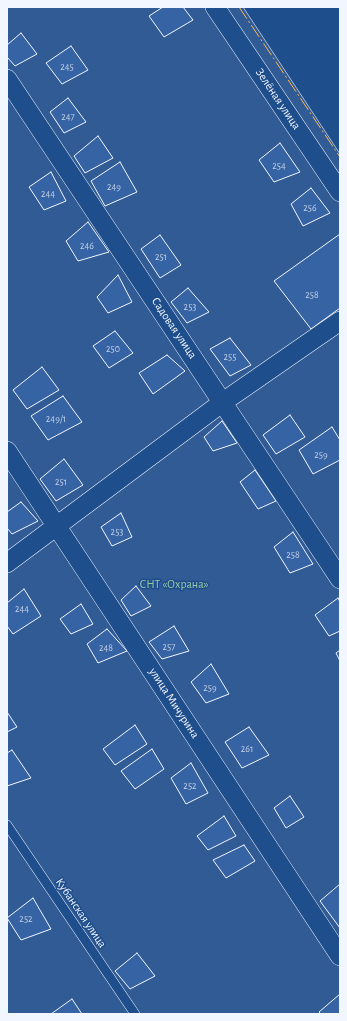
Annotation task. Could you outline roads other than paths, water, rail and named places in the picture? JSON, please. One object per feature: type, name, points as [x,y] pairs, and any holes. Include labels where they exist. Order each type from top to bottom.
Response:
[{"type":"street","name":"Зелёная улица","points":[[215,7],[340,192]]},
{"type":"street","name":"Садовая улица","points":[[7,79],[340,579]]},
{"type":"street","points":[[7,563],[223,402],[340,321]]},
{"type":"street","name":"улица Мичурина","points":[[7,451],[58,525],[340,956]]},
{"type":"lane","name":"Кубанская улица","points":[[7,825],[135,1014]]},
{"type":"park label","name":"СНТ «Охрана»","points":[[174,584]]}]
